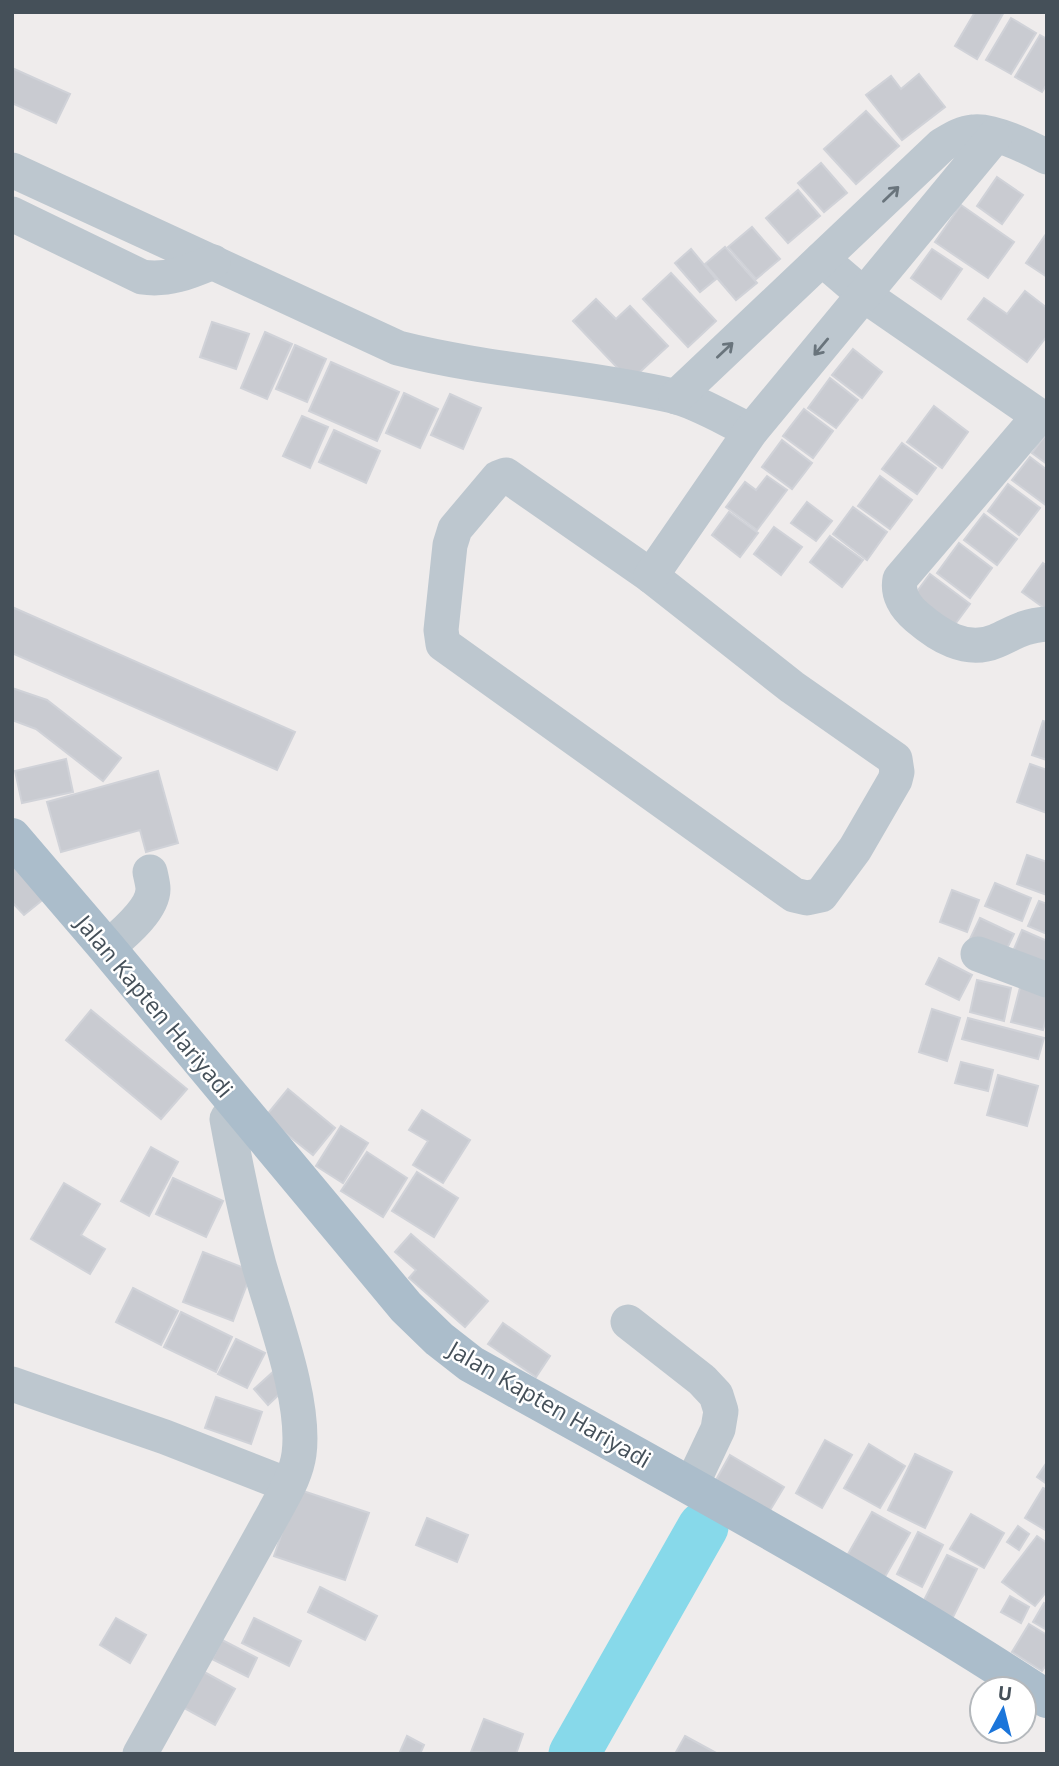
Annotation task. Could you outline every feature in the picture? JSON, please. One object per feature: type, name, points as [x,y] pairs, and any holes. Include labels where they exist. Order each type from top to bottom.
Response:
[{"type":"main road","name":"Jalan Kapten Hariyadi","points":[[12,838],[406,1307],[439,1339],[471,1364],[696,1475],[1047,1699]]},
{"type":"street","points":[[676,397],[942,145],[969,132],[981,131],[1031,148],[1047,157]]},
{"type":"street","points":[[652,576],[751,431],[995,136]]},
{"type":"street","points":[[12,170],[398,348],[676,397],[751,431]]},
{"type":"street","points":[[12,214],[142,277],[173,277],[213,262]]},
{"type":"street","points":[[822,259],[864,295],[1043,412],[911,564],[900,579],[898,589],[901,598],[914,614],[943,637],[964,645],[982,645],[996,641],[1019,628],[1047,624]]},
{"type":"street","points":[[506,475],[652,576],[792,687],[895,759],[895,780],[855,849],[821,895],[807,898],[794,895],[448,649],[441,638],[450,545],[455,529],[498,478],[506,475]]},
{"type":"street","points":[[107,948],[129,929],[149,904],[153,891],[150,872]]},
{"type":"street","points":[[978,954],[1047,980]]},
{"type":"street","points":[[140,1754],[295,1474],[299,1453],[299,1425],[294,1389],[246,1215],[226,1119],[237,1104]]},
{"type":"street","points":[[628,1322],[702,1380],[716,1395],[721,1411],[718,1429],[696,1475]]},
{"type":"street","points":[[12,1384],[165,1437],[288,1485]]},
{"type":"building","points":[[975,12],[1004,12],[977,59],[955,46]]},
{"type":"building","points":[[1011,18],[1036,33],[1011,74],[986,60]]},
{"type":"building","points":[[1040,35],[1047,39],[1047,84],[1042,92],[1015,77]]},
{"type":"building","points":[[12,68],[70,94],[56,123],[12,103]]},
{"type":"building","points":[[919,74],[945,107],[902,140],[866,95],[891,76],[901,89]]},
{"type":"building","points":[[866,111],[899,146],[856,184],[824,149]]},
{"type":"building","points":[[821,163],[847,193],[824,212],[798,183]]},
{"type":"building","points":[[997,177],[1023,195],[1002,224],[977,206]]},
{"type":"building","points":[[798,190],[820,216],[788,243],[766,218]]},
{"type":"building","points":[[961,205],[1014,242],[988,278],[935,242]]},
{"type":"building","points":[[752,227],[780,259],[756,279],[728,247]]},
{"type":"building","points":[[1047,235],[1047,277],[1026,263]]},
{"type":"building","points":[[725,247],[757,283],[736,300],[705,264]]},
{"type":"building","points":[[691,249],[716,279],[700,292],[675,263]]},
{"type":"building","points":[[932,249],[962,269],[941,299],[911,278]]},
{"type":"building","points":[[671,273],[716,321],[688,347],[643,299]]},
{"type":"building","points":[[1025,291],[1047,308],[1047,336],[1027,362],[968,319],[984,298],[1007,314]]},
{"type":"building","points":[[596,299],[616,319],[630,306],[668,346],[630,381],[573,321]]},
{"type":"building","points":[[212,322],[249,334],[236,369],[200,357]]},
{"type":"building","points":[[265,332],[292,344],[267,399],[241,388]]},
{"type":"building","points":[[295,345],[326,359],[307,402],[276,389]]},
{"type":"building","points":[[853,349],[882,372],[862,398],[832,375]]},
{"type":"building","points":[[331,362],[399,392],[377,441],[309,411]]},
{"type":"building","points":[[830,378],[858,400],[836,428],[808,408]]},
{"type":"building","points":[[404,393],[438,409],[420,448],[386,433]]},
{"type":"building","points":[[450,394],[481,408],[463,449],[431,435]]},
{"type":"building","points":[[934,406],[968,432],[942,468],[907,442]]},
{"type":"building","points":[[804,409],[833,431],[813,458],[783,436]]},
{"type":"building","points":[[302,416],[328,427],[310,468],[283,456]]},
{"type":"building","points":[[334,430],[380,451],[366,483],[319,462]]},
{"type":"building","points":[[1047,433],[1047,464],[1032,453]]},
{"type":"building","points":[[782,440],[812,463],[792,489],[762,467]]},
{"type":"building","points":[[902,443],[936,468],[917,494],[882,469]]},
{"type":"building","points":[[1030,457],[1047,470],[1047,506],[1012,480]]},
{"type":"building","points":[[767,476],[787,490],[757,530],[726,507],[745,482],[756,490]]},
{"type":"building","points":[[880,476],[912,500],[890,529],[858,506]]},
{"type":"building","points":[[1008,484],[1040,508],[1019,535],[988,511]]},
{"type":"building","points":[[807,502],[832,521],[816,541],[791,523]]},
{"type":"building","points":[[853,507],[887,532],[867,560],[833,534]]},
{"type":"building","points":[[729,512],[758,533],[740,557],[712,535]]},
{"type":"building","points":[[984,514],[1017,539],[997,565],[964,540]]},
{"type":"building","points":[[774,527],[802,547],[781,575],[754,554]]},
{"type":"building","points":[[830,536],[863,560],[842,587],[810,562]]},
{"type":"building","points":[[959,543],[992,568],[970,598],[937,573]]},
{"type":"building","points":[[1043,563],[1047,566],[1047,610],[1022,592]]},
{"type":"building","points":[[930,574],[970,604],[947,635],[907,605]]},
{"type":"building","points":[[12,607],[295,732],[277,770],[12,653]]},
{"type":"building","points":[[12,688],[47,700],[121,758],[103,781],[36,729],[12,720]]},
{"type":"building","points":[[1043,721],[1047,722],[1047,760],[1032,755]]},
{"type":"building","points":[[66,759],[73,792],[22,803],[15,771]]},
{"type":"building","points":[[1030,764],[1047,770],[1047,813],[1017,802]]},
{"type":"building","points":[[158,771],[178,843],[146,852],[140,830],[61,852],[47,802]]},
{"type":"building","points":[[12,851],[50,894],[24,915],[12,902]]},
{"type":"building","points":[[1027,855],[1047,862],[1047,895],[1017,884]]},
{"type":"building","points":[[995,883],[1031,898],[1022,921],[985,906]]},
{"type":"building","points":[[952,890],[979,900],[967,932],[940,922]]},
{"type":"building","points":[[1039,901],[1047,904],[1047,934],[1028,926]]},
{"type":"building","points":[[980,918],[1014,934],[1003,957],[969,941]]},
{"type":"building","points":[[1022,930],[1047,941],[1047,972],[1011,956]]},
{"type":"building","points":[[939,958],[972,975],[959,1000],[926,984]]},
{"type":"building","points":[[977,980],[1011,988],[1004,1021],[970,1012]]},
{"type":"building","points":[[1022,980],[1047,986],[1047,1015],[1043,1030],[1011,1022]]},
{"type":"building","points":[[932,1009],[960,1018],[947,1061],[919,1052]]},
{"type":"building","points":[[91,1010],[187,1089],[161,1119],[66,1040]]},
{"type":"building","points":[[968,1018],[1044,1038],[1038,1059],[962,1039]]},
{"type":"building","points":[[961,1062],[993,1070],[988,1091],[955,1083]]},
{"type":"building","points":[[998,1075],[1038,1086],[1027,1126],[987,1115]]},
{"type":"building","points":[[288,1089],[335,1128],[313,1155],[265,1117]]},
{"type":"building","points":[[422,1110],[470,1140],[443,1183],[413,1165],[428,1141],[409,1130]]},
{"type":"building","points":[[341,1126],[368,1143],[343,1183],[316,1166]]},
{"type":"building","points":[[151,1147],[178,1162],[149,1216],[121,1201]]},
{"type":"building","points":[[367,1152],[407,1178],[383,1217],[341,1191]]},
{"type":"building","points":[[417,1172],[458,1198],[434,1237],[392,1211]]},
{"type":"building","points":[[173,1178],[223,1201],[206,1237],[156,1214]]},
{"type":"building","points":[[64,1183],[100,1204],[81,1235],[105,1249],[90,1274],[31,1239]]},
{"type":"building","points":[[411,1234],[488,1301],[465,1327],[409,1278],[416,1270],[395,1252]]},
{"type":"building","points":[[203,1252],[252,1271],[233,1321],[183,1302]]},
{"type":"building","points":[[133,1288],[178,1311],[161,1345],[116,1322]]},
{"type":"building","points":[[181,1312],[232,1337],[216,1372],[164,1347]]},
{"type":"building","points":[[503,1323],[550,1356],[536,1377],[488,1344]]},
{"type":"building","points":[[236,1339],[265,1353],[247,1388],[218,1374]]},
{"type":"building","points":[[274,1371],[288,1386],[268,1405],[254,1389]]},
{"type":"building","points":[[216,1397],[262,1412],[251,1444],[205,1428]]},
{"type":"building","points":[[825,1440],[852,1455],[822,1508],[796,1493]]},
{"type":"building","points":[[869,1444],[905,1466],[880,1508],[844,1488]]},
{"type":"building","points":[[915,1454],[952,1472],[925,1528],[888,1510]]},
{"type":"building","points":[[730,1455],[784,1487],[769,1512],[716,1480]]},
{"type":"building","points":[[1047,1462],[1047,1484],[1037,1477]]},
{"type":"building","points":[[1043,1488],[1047,1490],[1047,1531],[1025,1518]]},
{"type":"building","points":[[297,1489],[369,1513],[345,1580],[274,1556]]},
{"type":"building","points":[[872,1512],[910,1533],[882,1582],[844,1561]]},
{"type":"building","points":[[971,1514],[1004,1533],[984,1568],[950,1549]]},
{"type":"building","points":[[427,1518],[468,1535],[457,1562],[416,1545]]},
{"type":"building","points":[[1018,1526],[1029,1534],[1019,1550],[1007,1542]]},
{"type":"building","points":[[918,1532],[943,1545],[922,1587],[897,1574]]},
{"type":"building","points":[[1037,1536],[1047,1543],[1047,1591],[1035,1606],[1002,1582]]},
{"type":"building","points":[[947,1555],[977,1569],[950,1623],[920,1608]]},
{"type":"building","points":[[320,1587],[377,1616],[365,1640],[308,1612]]},
{"type":"building","points":[[1010,1596],[1029,1607],[1021,1623],[1001,1612]]},
{"type":"building","points":[[1044,1603],[1047,1605],[1047,1630],[1033,1622]]},
{"type":"building","points":[[116,1618],[146,1635],[130,1663],[100,1645]]},
{"type":"building","points":[[254,1618],[301,1641],[289,1666],[242,1643]]},
{"type":"building","points":[[1029,1624],[1047,1635],[1047,1664],[1042,1671],[1012,1652]]},
{"type":"building","points":[[222,1640],[257,1658],[248,1677],[212,1659]]},
{"type":"building","points":[[197,1668],[235,1689],[215,1725],[177,1704]]},
{"type":"building","points":[[484,1719],[523,1734],[516,1754],[471,1752]]},
{"type":"building","points":[[407,1736],[424,1745],[420,1754],[399,1754]]},
{"type":"building","points":[[685,1736],[718,1754],[675,1754]]},
{"type":"waterway","points":[[574,1754],[703,1527]]}]
